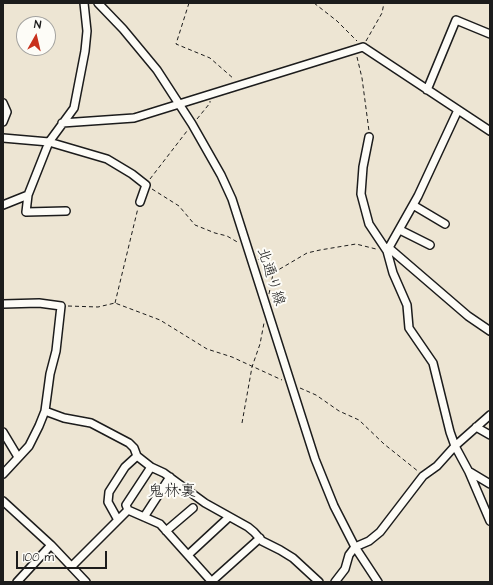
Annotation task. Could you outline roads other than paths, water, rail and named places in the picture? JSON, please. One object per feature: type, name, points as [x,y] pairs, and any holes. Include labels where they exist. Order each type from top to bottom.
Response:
[{"type":"street","points":[[66,212],[26,212],[28,195],[49,142],[74,108],[85,51],[87,31],[84,3]]},
{"type":"street","name":"北通り線","points":[[98,3],[157,70],[180,104],[224,181],[232,199],[315,459],[334,506],[355,547],[378,582]]},
{"type":"street","points":[[427,90],[456,20],[490,34]]},
{"type":"street","points":[[62,123],[134,118],[363,47],[490,131]]},
{"type":"street","points":[[3,103],[6,112],[3,122]]},
{"type":"street","points":[[458,110],[413,205],[388,250],[393,272],[407,305],[409,328],[433,363],[450,432],[455,446],[469,472],[490,521]]},
{"type":"street","points":[[369,137],[363,167],[361,194],[369,224],[388,250],[468,316],[490,331]]},
{"type":"street","points":[[3,138],[49,142],[107,159],[132,174],[146,185],[140,202]]},
{"type":"street","points":[[3,205],[28,195]]},
{"type":"street","points":[[413,205],[445,224]]},
{"type":"street","points":[[400,230],[430,245]]},
{"type":"street","points":[[3,304],[39,303],[61,306],[54,361],[50,374],[45,411],[40,426],[29,446],[3,474]]},
{"type":"street","points":[[45,411],[64,418],[91,423],[129,443],[134,448],[137,456],[152,467],[170,477],[205,503],[248,527],[262,541],[293,558],[319,582]]},
{"type":"street","points":[[335,582],[345,569],[349,555],[355,547],[369,541],[380,532],[423,476],[437,466],[455,446],[490,415]]},
{"type":"street","points":[[476,427],[490,435]]},
{"type":"street","points":[[3,432],[18,457]]},
{"type":"street","points":[[118,520],[108,502],[109,492],[125,467],[137,456]]},
{"type":"street","points":[[152,467],[126,505],[128,510],[160,524],[211,582],[260,538]]},
{"type":"street","points":[[469,472],[490,484]]},
{"type":"street","points":[[144,517],[170,477]]},
{"type":"street","points":[[3,501],[52,545],[86,582]]},
{"type":"street","points":[[166,531],[193,508]]},
{"type":"street","points":[[72,566],[128,510]]},
{"type":"street","points":[[188,555],[229,517]]},
{"type":"street","points":[[17,582],[52,545]]},
{"type":"district","name":"鬼林裏","points":[[172,493]]}]
